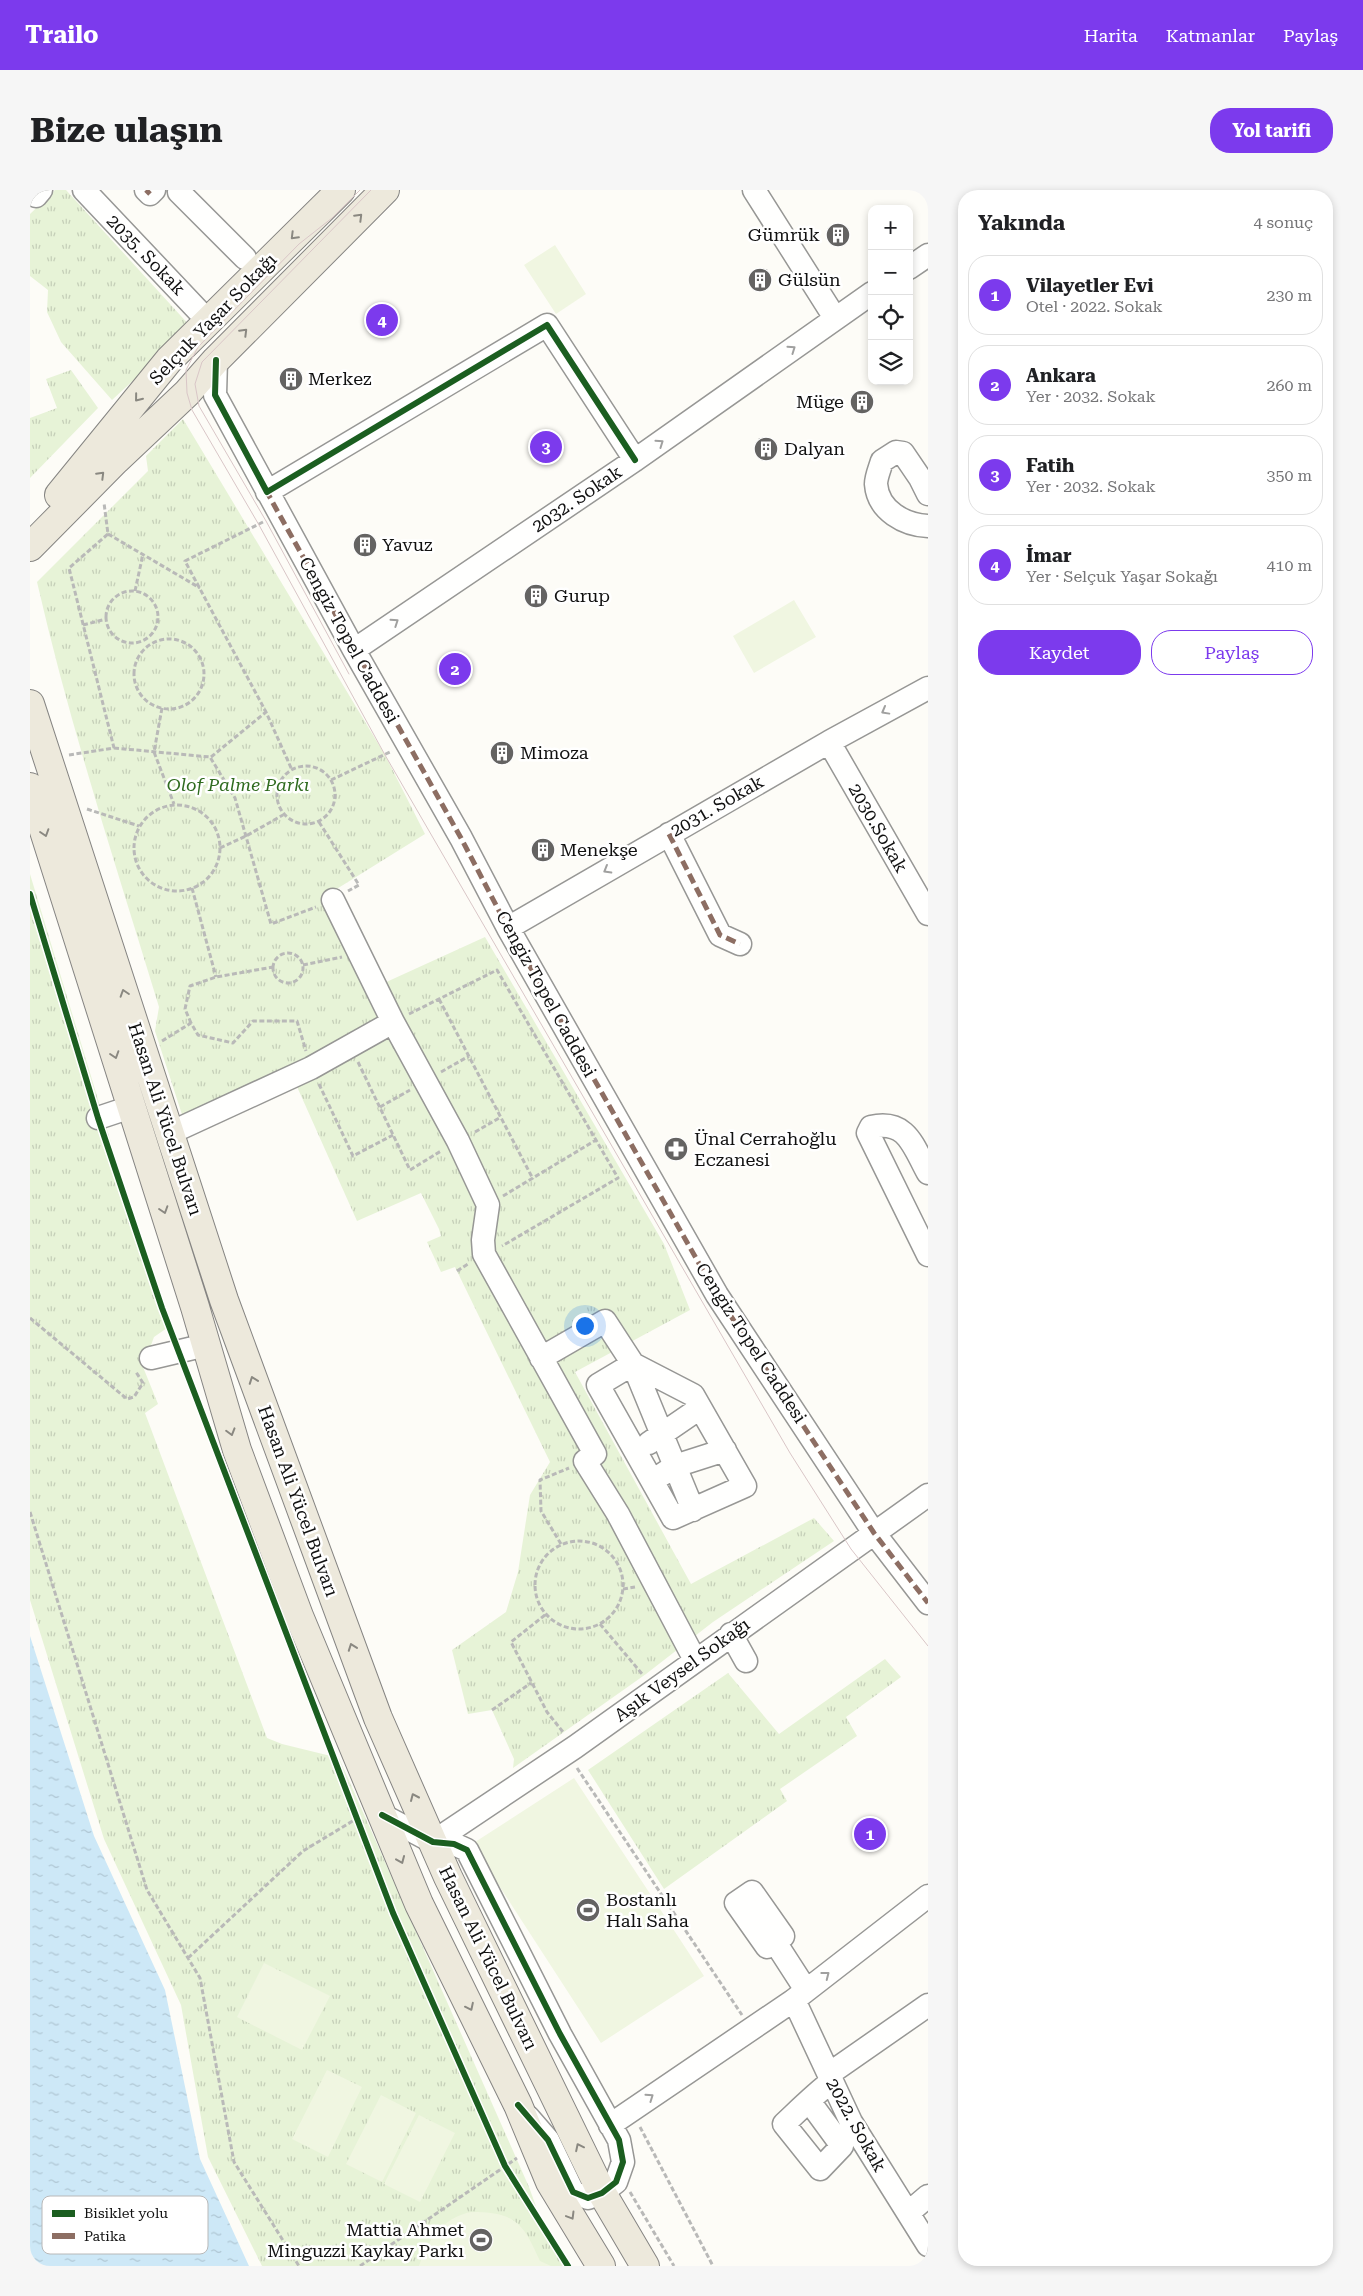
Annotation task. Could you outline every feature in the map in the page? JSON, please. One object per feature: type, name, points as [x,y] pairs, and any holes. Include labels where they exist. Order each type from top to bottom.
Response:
[{"type":"main road","name":"Selçuk Yaşar Sokağı","points":[[30,520],[53,502],[169,360],[341,190]]},
{"type":"main road","name":"Selçuk Yaşar Sokağı","points":[[30,547],[101,475],[187,393],[216,360],[385,190]]},
{"type":"main road","name":"Hasan Ali Yücel Bulvarı","points":[[30,704],[224,1300],[375,1708],[452,1885],[602,2193],[644,2266]]},
{"type":"main road","name":"Hasan Ali Yücel Bulvarı","points":[[30,786],[206,1345],[237,1450],[300,1616],[366,1816],[420,1904],[518,2104],[550,2182],[601,2266]]},
{"type":"street","name":"2035. Sokak","points":[[84,190],[208,321]]},
{"type":"street","points":[[754,190],[835,318]]},
{"type":"street","points":[[179,192],[245,258]]},
{"type":"street","points":[[913,265],[928,255]]},
{"type":"street","name":"2032. Sokak","points":[[354,650],[635,460],[835,318],[870,295]]},
{"type":"street","points":[[267,492],[546,325],[635,460]]},
{"type":"street","name":"Cengiz Topel Caddesi","points":[[216,360],[215,395],[267,492],[508,928],[718,1295],[874,1533],[928,1603]]},
{"type":"street","points":[[928,494],[903,453],[896,452],[882,461],[876,483],[878,491],[890,512],[911,525],[928,526]]},
{"type":"street","name":"2031. Sokak","points":[[508,928],[829,742],[928,688]]},
{"type":"street","name":"2030.Sokak","points":[[829,742],[928,914]]},
{"type":"street","points":[[669,834],[720,935],[740,944]]},
{"type":"street","points":[[333,900],[393,1022],[458,1141],[488,1205],[483,1240],[484,1254],[595,1454],[585,1461],[618,1514],[695,1660]]},
{"type":"street","points":[[170,1133],[311,1068],[393,1022]]},
{"type":"street","points":[[98,1118],[131,1106]]},
{"type":"street","points":[[928,1173],[904,1131],[891,1125],[870,1127],[868,1133],[928,1255]]},
{"type":"street","points":[[542,1358],[605,1321],[633,1364],[693,1510]]},
{"type":"street","points":[[143,1365],[206,1345]]},
{"type":"street","points":[[633,1364],[693,1395],[745,1486],[673,1518],[598,1385],[633,1364]]},
{"type":"street","points":[[635,1451],[662,1435],[700,1408]]},
{"type":"street","points":[[652,1481],[675,1466],[724,1450]]},
{"type":"street","name":"Aşık Veysel Sokağı","points":[[433,1842],[571,1750],[928,1495]]},
{"type":"street","points":[[731,1634],[746,1661]]},
{"type":"street","points":[[366,1816],[433,1842],[454,1844],[467,1850],[560,2034],[619,2140],[623,2162],[616,2182],[602,2193],[588,2198],[573,2192],[548,2140],[518,2104]]},
{"type":"street","points":[[610,2125],[800,1995],[928,1896]]},
{"type":"street","name":"2022. Sokak","points":[[775,1942],[800,1995],[830,2078],[851,2122],[928,2245]]},
{"type":"street","points":[[809,2101],[830,2078],[928,2004]]},
{"type":"street","points":[[908,2213],[928,2196]]},
{"type":"path","points":[[101,475],[108,534]]},
{"type":"path","points":[[280,514],[185,561],[266,712],[292,770]]},
{"type":"path","points":[[108,534],[200,588]]},
{"type":"path","points":[[108,534],[69,568],[114,748]]},
{"type":"path","points":[[135,591],[143,554]]},
{"type":"path","points":[[135,591],[148,596],[158,610],[156,627],[148,637],[137,642],[120,640],[108,627],[106,619],[110,603],[116,596],[124,592],[135,591]]},
{"type":"path","points":[[83,625],[106,619]]},
{"type":"path","points":[[148,637],[149,646]]},
{"type":"path","points":[[164,640],[181,641],[192,647],[204,667],[201,689],[194,699],[185,705],[173,709],[162,708],[151,704],[137,686],[134,675],[136,664],[141,654],[149,646],[164,640]]},
{"type":"path","points":[[162,708],[154,752],[174,804]]},
{"type":"path","points":[[69,764],[66,755],[114,748],[210,757],[266,712]]},
{"type":"path","points":[[331,780],[408,744]]},
{"type":"path","points":[[210,757],[235,798],[271,924],[333,900],[358,884],[319,822]]},
{"type":"path","points":[[306,766],[316,768],[324,772],[331,780],[335,789],[332,809],[319,822],[300,824],[283,815],[278,806],[277,788],[281,779],[292,770],[306,766]]},
{"type":"path","points":[[174,804],[188,806],[206,816],[218,834],[220,848],[218,862],[212,874],[202,884],[174,891],[160,888],[147,880],[138,869],[133,855],[133,840],[138,826],[148,815],[160,807],[174,804]]},
{"type":"path","points":[[85,809],[138,826]]},
{"type":"path","points":[[220,848],[283,815]]},
{"type":"path","points":[[192,888],[216,977]]},
{"type":"path","points":[[289,953],[298,957],[303,966],[298,979],[289,983],[276,976],[273,967],[280,955],[289,953]]},
{"type":"path","points":[[303,966],[359,953]]},
{"type":"path","points":[[273,967],[216,977],[190,986],[185,1009],[198,1035],[233,1043],[253,1021],[297,1021],[311,1068],[353,1156],[393,1135]]},
{"type":"path","points":[[393,1022],[497,970],[618,1178],[457,1271]]},
{"type":"path","points":[[439,999],[533,1179]]},
{"type":"path","points":[[159,1043],[191,1023]]},
{"type":"path","points":[[351,1046],[410,1170],[501,1117]]},
{"type":"path","points":[[488,1205],[596,1140]]},
{"type":"path","points":[[30,1318],[128,1400],[134,1397],[144,1383],[143,1365]]},
{"type":"path","points":[[560,1544],[541,1511],[540,1480],[585,1461]]},
{"type":"path","points":[[30,1512],[147,1890],[200,1978],[234,2162],[299,2266]]},
{"type":"path","points":[[579,1540],[594,1543],[607,1550],[616,1561],[622,1574],[623,1589],[620,1603],[612,1615],[600,1624],[586,1629],[571,1629],[557,1624],[545,1615],[536,1595],[535,1573],[542,1559],[560,1544],[579,1540]]},
{"type":"path","points":[[545,1615],[510,1642],[547,1712],[750,2028]]},
{"type":"path","points":[[600,1624],[654,1689]]},
{"type":"path","points":[[492,1710],[531,1683]]},
{"type":"path","points":[[188,1958],[303,1851],[366,1816]]},
{"type":"path","points":[[636,2119],[712,2266]]},
{"type":"path","points":[[360,2266],[523,2153]]},
{"type":"path","points":[[501,2157],[510,2173]]},
{"type":"path","points":[[630,2182],[630,2191],[674,2266]]},
{"type":"green space","points":[[55,190],[66,190],[191,327],[112,400],[61,342],[47,312],[48,290],[30,276],[30,214]]},
{"type":"green space","points":[[555,245],[586,294],[556,314],[524,265]]},
{"type":"green space","points":[[71,370],[98,408],[30,478],[30,418],[57,408],[46,379]]},
{"type":"green space","name":"Olof Palme Parkı","points":[[183,419],[385,755],[425,834],[327,895],[371,989],[485,937],[664,1244],[690,1310],[575,1372],[691,1584],[814,1518],[834,1541],[713,1622],[646,1674],[513,1768],[514,1759],[492,1710],[468,1714],[452,1650],[506,1612],[518,1572],[530,1495],[550,1462],[455,1267],[441,1272],[427,1242],[441,1236],[421,1193],[357,1221],[294,1080],[186,1127],[155,1031],[159,1007],[94,796],[50,636],[37,582],[148,471],[146,456]]},
{"type":"green space","points":[[794,600],[816,637],[754,673],[733,636]]},
{"type":"green space","points":[[30,874],[167,1328],[154,1337],[143,1367],[158,1404],[145,1413],[267,1738],[282,1744],[339,1758],[529,2187],[546,2234],[568,2266],[262,2266],[208,2157],[181,2005],[104,1839],[30,1600]]},
{"type":"green space","points":[[885,1659],[901,1677],[846,1717],[857,1736],[780,1789],[787,1801],[664,1889],[588,1770],[728,1673],[779,1734]]},
{"type":"green space","name":"Bostanlı Halı Saha","points":[[574,1778],[704,1976],[601,2043],[472,1844]]},
{"type":"green space","points":[[264,1963],[330,1996],[302,2050],[237,2017]]},
{"type":"green space","points":[[327,2070],[362,2087],[328,2157],[292,2139]]},
{"type":"green space","points":[[381,2095],[416,2113],[382,2182],[346,2164]]},
{"type":"green space","points":[[419,2115],[455,2133],[420,2202],[384,2184]]},
{"type":"green space","name":"Mattia Ahmet Minguzzi Kaykay Parkı","points":[[471,2212],[498,2214],[516,2222],[528,2237],[540,2261],[551,2266],[419,2266],[427,2247],[444,2225],[452,2219]]},
{"type":"water","points":[[30,1636],[94,1836],[165,1990],[200,2159],[249,2266],[30,2266]]},
{"type":"tram line","points":[[360,190],[332,218],[299,244],[198,347],[186,370],[187,393],[192,410],[259,525],[385,755],[790,1453],[851,1549],[928,1646]]},
{"type":"tram line","points":[[349,674],[266,521],[199,406],[195,384],[202,362],[371,190]]},
{"type":"marked path","points":[[146,190],[150,194]]},
{"type":"marked path","points":[[269,490],[267,492],[279,514],[461,838],[508,928],[717,1295],[874,1533],[928,1603]]},
{"type":"marked path","points":[[669,834],[720,935],[740,944]]},
{"type":"cycle path","points":[[216,360],[215,395],[267,492],[547,325],[635,460]]},
{"type":"cycle path","points":[[30,894],[98,1118],[162,1308],[393,1913],[505,2166],[568,2266]]},
{"type":"cycle path","points":[[382,1815],[433,1842],[454,1844],[467,1850],[560,2034],[619,2140],[623,2162],[616,2182],[602,2193],[588,2198],[573,2192],[548,2140],[518,2105]]},
{"type":"place","name":"Gümrük","points":[[838,235]]},
{"type":"place","name":"Gülsün","points":[[760,280]]},
{"type":"place","name":"İmar","points":[[382,320]]},
{"type":"place","name":"Merkez","points":[[291,379]]},
{"type":"place","name":"Müge","points":[[862,402]]},
{"type":"place","name":"Fatih","points":[[546,447]]},
{"type":"place","name":"Dalyan","points":[[766,449]]},
{"type":"place","name":"Yavuz","points":[[365,545]]},
{"type":"place","name":"Gurup","points":[[536,596]]},
{"type":"place","name":"Ankara","points":[[455,669]]},
{"type":"place","name":"Mimoza","points":[[502,753]]},
{"type":"place","name":"Menekşe","points":[[543,850]]},
{"type":"place","name":"Ünal Cerrahoğlu Eczanesi","points":[[676,1149]]},
{"type":"place","name":"Vilayetler Evi","points":[[870,1834]]},
{"type":"place","name":"Bostanlı Halı Saha","points":[[588,1910]]},
{"type":"place","name":"Mattia Ahmet Minguzzi Kaykay Parkı","points":[[481,2240]]}]
